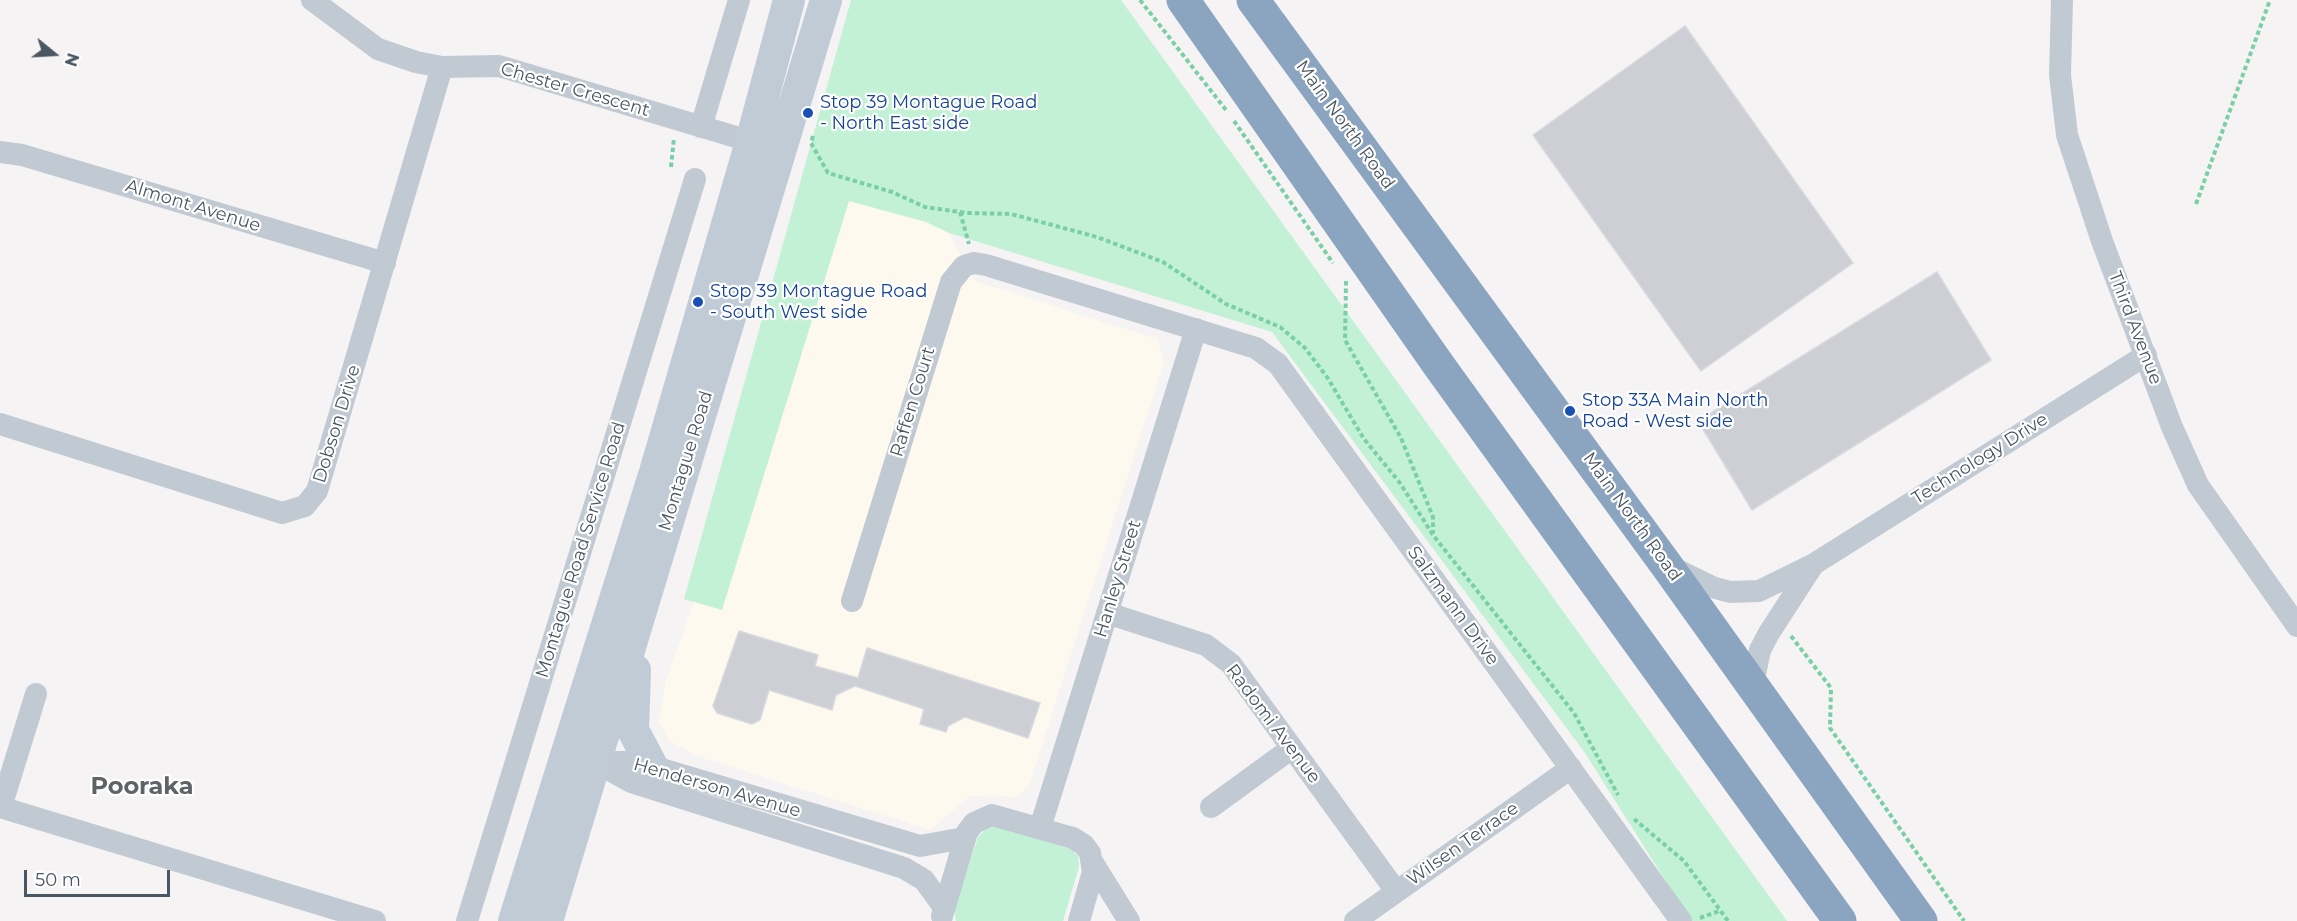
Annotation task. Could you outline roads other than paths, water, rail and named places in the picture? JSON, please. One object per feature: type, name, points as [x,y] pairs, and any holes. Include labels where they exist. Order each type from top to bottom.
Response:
[{"type":"highway","points":[[1183,0],[1440,367],[1839,921]]},
{"type":"highway","name":"Main North Road","points":[[1253,0],[1668,566],[1921,921]]},
{"type":"main road","name":"Montague Road","points":[[514,921],[636,627],[766,146],[789,0]]},
{"type":"main road","name":"Montague Road","points":[[547,921],[581,758],[655,472],[766,146],[826,0]]},
{"type":"main road","points":[[636,627],[633,730],[652,766]]},
{"type":"street","name":"Chester Crescent","points":[[312,0],[378,49],[416,62],[442,67],[499,66],[766,146]]},
{"type":"street","points":[[701,127],[739,0]]},
{"type":"street","name":"Third Avenue","points":[[2062,0],[2060,75],[2067,135],[2102,241],[2172,428],[2198,485],[2297,626]]},
{"type":"street","name":"Dobson Drive","points":[[0,424],[282,513],[305,506],[317,492],[442,67]]},
{"type":"street","name":"Almont Avenue","points":[[0,152],[22,155],[385,263]]},
{"type":"street","name":"Montague Road Service Road","points":[[467,921],[695,179]]},
{"type":"street","name":"Raffen Court","points":[[852,601],[951,282],[964,266],[974,263],[986,265],[1196,329]]},
{"type":"street","name":"Salzmann Drive","points":[[1196,329],[1256,348],[1272,357],[1682,921]]},
{"type":"street","name":"Hanley Street","points":[[1040,828],[1196,329]]},
{"type":"street","name":"Technology Drive","points":[[1668,566],[1712,587],[1745,593],[1759,591],[1814,564],[2146,355]]},
{"type":"street","name":"Technology Drive","points":[[1753,684],[1760,650],[1814,564]]},
{"type":"street","name":"Radomi Avenue","points":[[1107,613],[1206,645],[1231,664],[1396,891]]},
{"type":"street","points":[[36,694],[0,807],[375,921]]},
{"type":"street","points":[[1211,807],[1292,748]]},
{"type":"street","name":"Henderson Avenue","points":[[581,758],[638,762],[914,845],[939,844],[964,838]]},
{"type":"street","name":"Henderson Avenue","points":[[581,758],[631,782],[904,867],[924,880],[943,914]]},
{"type":"street","name":"Wilsen Terrace","points":[[1355,921],[1571,768]]},
{"type":"street","points":[[943,914],[964,838],[974,823],[987,815],[1074,838],[1084,845],[1129,921]]},
{"type":"street","points":[[1079,921],[1089,888],[1093,863]]},
{"type":"place","name":"Stop 39 Montague Road - North East side","points":[[808,113]]},
{"type":"place","name":"Stop 39 Montague Road - South West side","points":[[698,302]]},
{"type":"place","name":"Stop 33A Main North Road - West side","points":[[1570,411]]},
{"type":"district","name":"Pooraka","points":[[142,787]]}]
